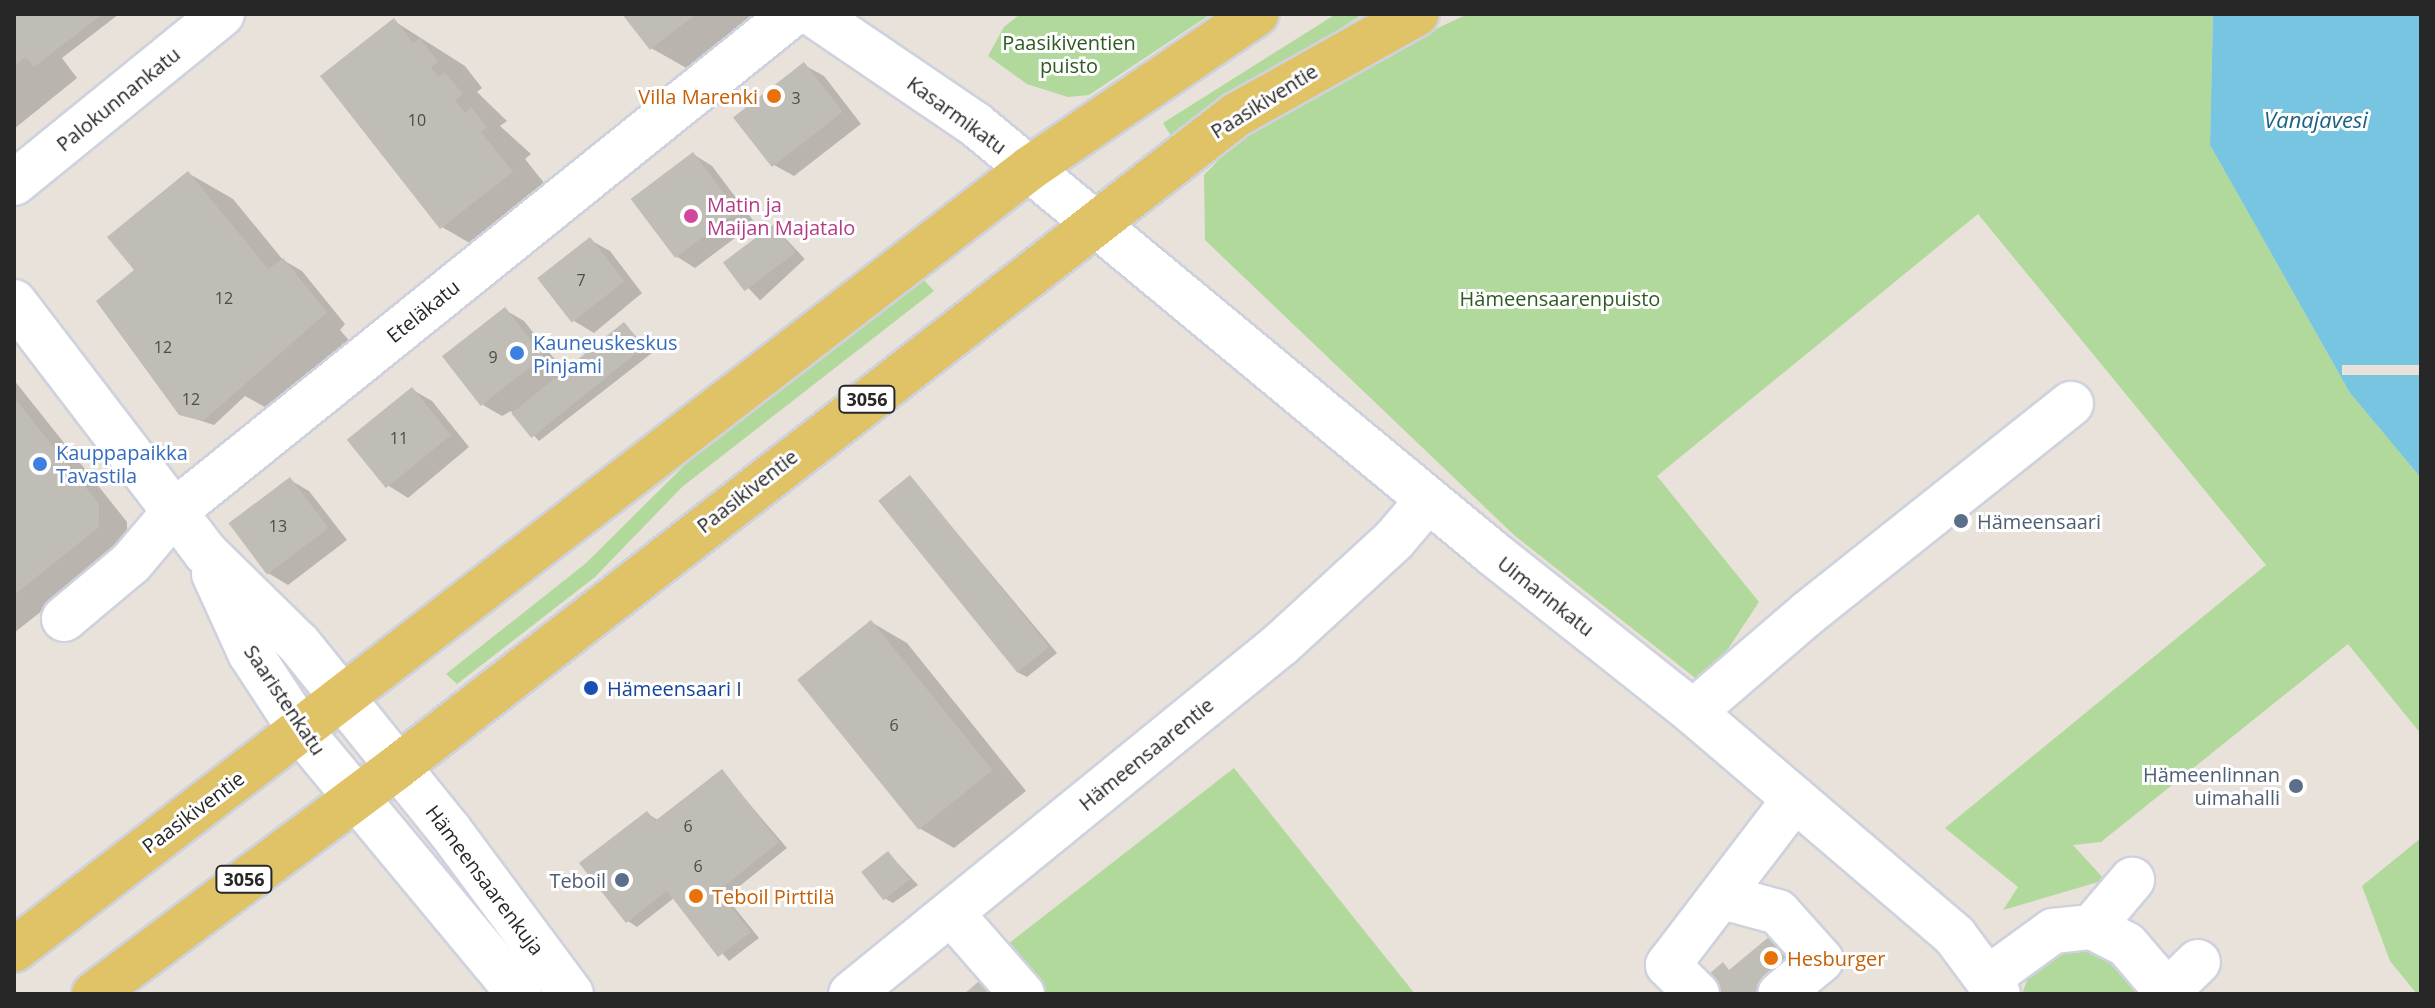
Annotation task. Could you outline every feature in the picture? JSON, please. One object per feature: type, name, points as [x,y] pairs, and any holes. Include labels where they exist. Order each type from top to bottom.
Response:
[{"type":"main road","name":"Paasikiventie","points":[[14,950],[341,702],[1030,168],[1257,14]]},
{"type":"main road","name":"Paasikiventie","points":[[94,994],[396,768],[1236,115],[1417,14]]},
{"type":"street","name":"Palokunnankatu","points":[[14,183],[222,14]]},
{"type":"street","name":"Eteläkatu","points":[[64,619],[131,563],[175,511],[792,14]]},
{"type":"street","name":"Kasarmikatu","points":[[813,14],[975,124],[1097,222]]},
{"type":"street","name":"Uimarinkatu","points":[[1097,222],[1428,500],[1693,712],[1795,799],[1955,936],[1992,986],[2053,931],[2092,927]]},
{"type":"street","name":"Saaristenkatu","points":[[14,302],[205,552],[299,644],[341,702],[396,768]]},
{"type":"street","points":[[1693,712],[1826,599],[2071,404]]},
{"type":"street","name":"Hämeensaarentie","points":[[851,994],[1281,644],[1394,540],[1428,500]]},
{"type":"street","name":"Saaristenkatu","points":[[205,552],[250,653],[301,731],[356,796]]},
{"type":"street","name":"Hämeensaarenkuja","points":[[396,768],[571,994]]},
{"type":"street","points":[[356,796],[519,994]]},
{"type":"street","points":[[1682,979],[1723,897],[1795,799]]},
{"type":"street","points":[[2132,880],[2092,927],[2127,945],[2168,993],[2198,962]]},
{"type":"street","points":[[1723,897],[1778,912],[1821,960],[1780,994]]},
{"type":"street","points":[[951,913],[1022,994]]},
{"type":"green space","name":"Paasikiventien puisto","points":[[1020,14],[1211,14],[1089,95],[1068,97],[1027,84],[988,56],[1004,27]]},
{"type":"green space","points":[[1336,14],[1363,14],[1171,136],[1163,123]]},
{"type":"green space","name":"Hämeensaarenpuisto","points":[[1468,14],[2213,14],[2210,145],[2350,393],[2421,478],[2421,734],[2348,644],[2101,842],[2073,845],[2105,880],[2003,910],[2018,887],[1945,828],[2266,565],[1978,214],[1657,476],[1759,602],[1704,685],[1514,535],[1205,240],[1204,175],[1247,131],[1373,58]]},
{"type":"green space","points":[[924,280],[934,291],[682,487],[595,577],[457,684],[446,674],[585,564],[690,460]]},
{"type":"green space","points":[[1234,768],[1415,994],[1040,994],[1003,948]]},
{"type":"green space","points":[[2421,838],[2421,994],[2417,994],[2390,961],[2362,886]]},
{"type":"green space","points":[[2061,947],[2096,947],[2137,994],[2022,994],[2030,972]]},
{"type":"water","name":"Vanajavesi","points":[[2213,14],[2421,14],[2421,478],[2350,393],[2210,145]]},
{"type":"pier","points":[[2342,365],[2421,365],[2421,375],[2342,375]]},
{"type":"building","points":[[14,14],[103,14],[34,67],[26,57],[14,66]]},
{"type":"building","points":[[622,14],[696,14],[650,50]]},
{"type":"building","points":[[394,18],[413,43],[420,38],[438,62],[431,67],[438,77],[445,72],[463,94],[455,100],[465,113],[471,107],[487,127],[481,132],[513,172],[440,229],[320,76]]},
{"type":"building","points":[[804,62],[843,112],[772,167],[733,117]]},
{"type":"building","points":[[693,152],[738,211],[675,258],[631,199]]},
{"type":"building","points":[[188,171],[268,269],[283,258],[327,312],[203,421],[179,415],[96,301],[134,270],[107,237]]},
{"type":"building","points":[[774,224],[796,253],[745,291],[723,263]]},
{"type":"building","points":[[590,237],[624,281],[572,322],[537,278]]},
{"type":"building","points":[[505,307],[544,357],[481,406],[442,356]]},
{"type":"building","points":[[624,322],[644,347],[531,438],[511,413]]},
{"type":"building","points":[[412,387],[451,435],[386,488],[347,440]]},
{"type":"building","name":"Kauppapaikka Tavastila","points":[[14,397],[99,504],[99,527],[14,595]]},
{"type":"building","points":[[910,475],[1049,647],[1017,673],[878,501]]},
{"type":"building","points":[[290,477],[329,528],[267,574],[229,523]]},
{"type":"building","points":[[871,620],[992,770],[919,830],[797,680]]},
{"type":"building","points":[[722,769],[779,842],[718,891],[751,932],[718,957],[667,891],[626,923],[579,863],[647,811],[655,821]]},
{"type":"building","points":[[888,851],[910,879],[883,900],[861,872]]},
{"type":"building","name":"Hesburger","points":[[1781,927],[1804,953],[1756,994],[1713,994],[1702,980],[1723,962],[1729,970]]},
{"type":"building","points":[[991,971],[1010,994],[964,994]]},
{"type":"place","name":"Villa Marenki","points":[[774,96]]},
{"type":"place","name":"Matin ja Maijan Majatalo","points":[[691,216]]},
{"type":"place","name":"Kauneuskeskus Pinjami","points":[[517,353]]},
{"type":"place","name":"Kauppapaikka Tavastila","points":[[40,464]]},
{"type":"place","name":"Hämeensaari","points":[[1961,521]]},
{"type":"place","name":"Hämeensaari I","points":[[591,688]]},
{"type":"place","name":"Hämeenlinnan uimahalli","points":[[2296,786]]},
{"type":"place","name":"Teboil","points":[[622,880]]},
{"type":"place","name":"Teboil Pirttilä","points":[[696,896]]},
{"type":"place","name":"Hesburger","points":[[1771,958]]}]
